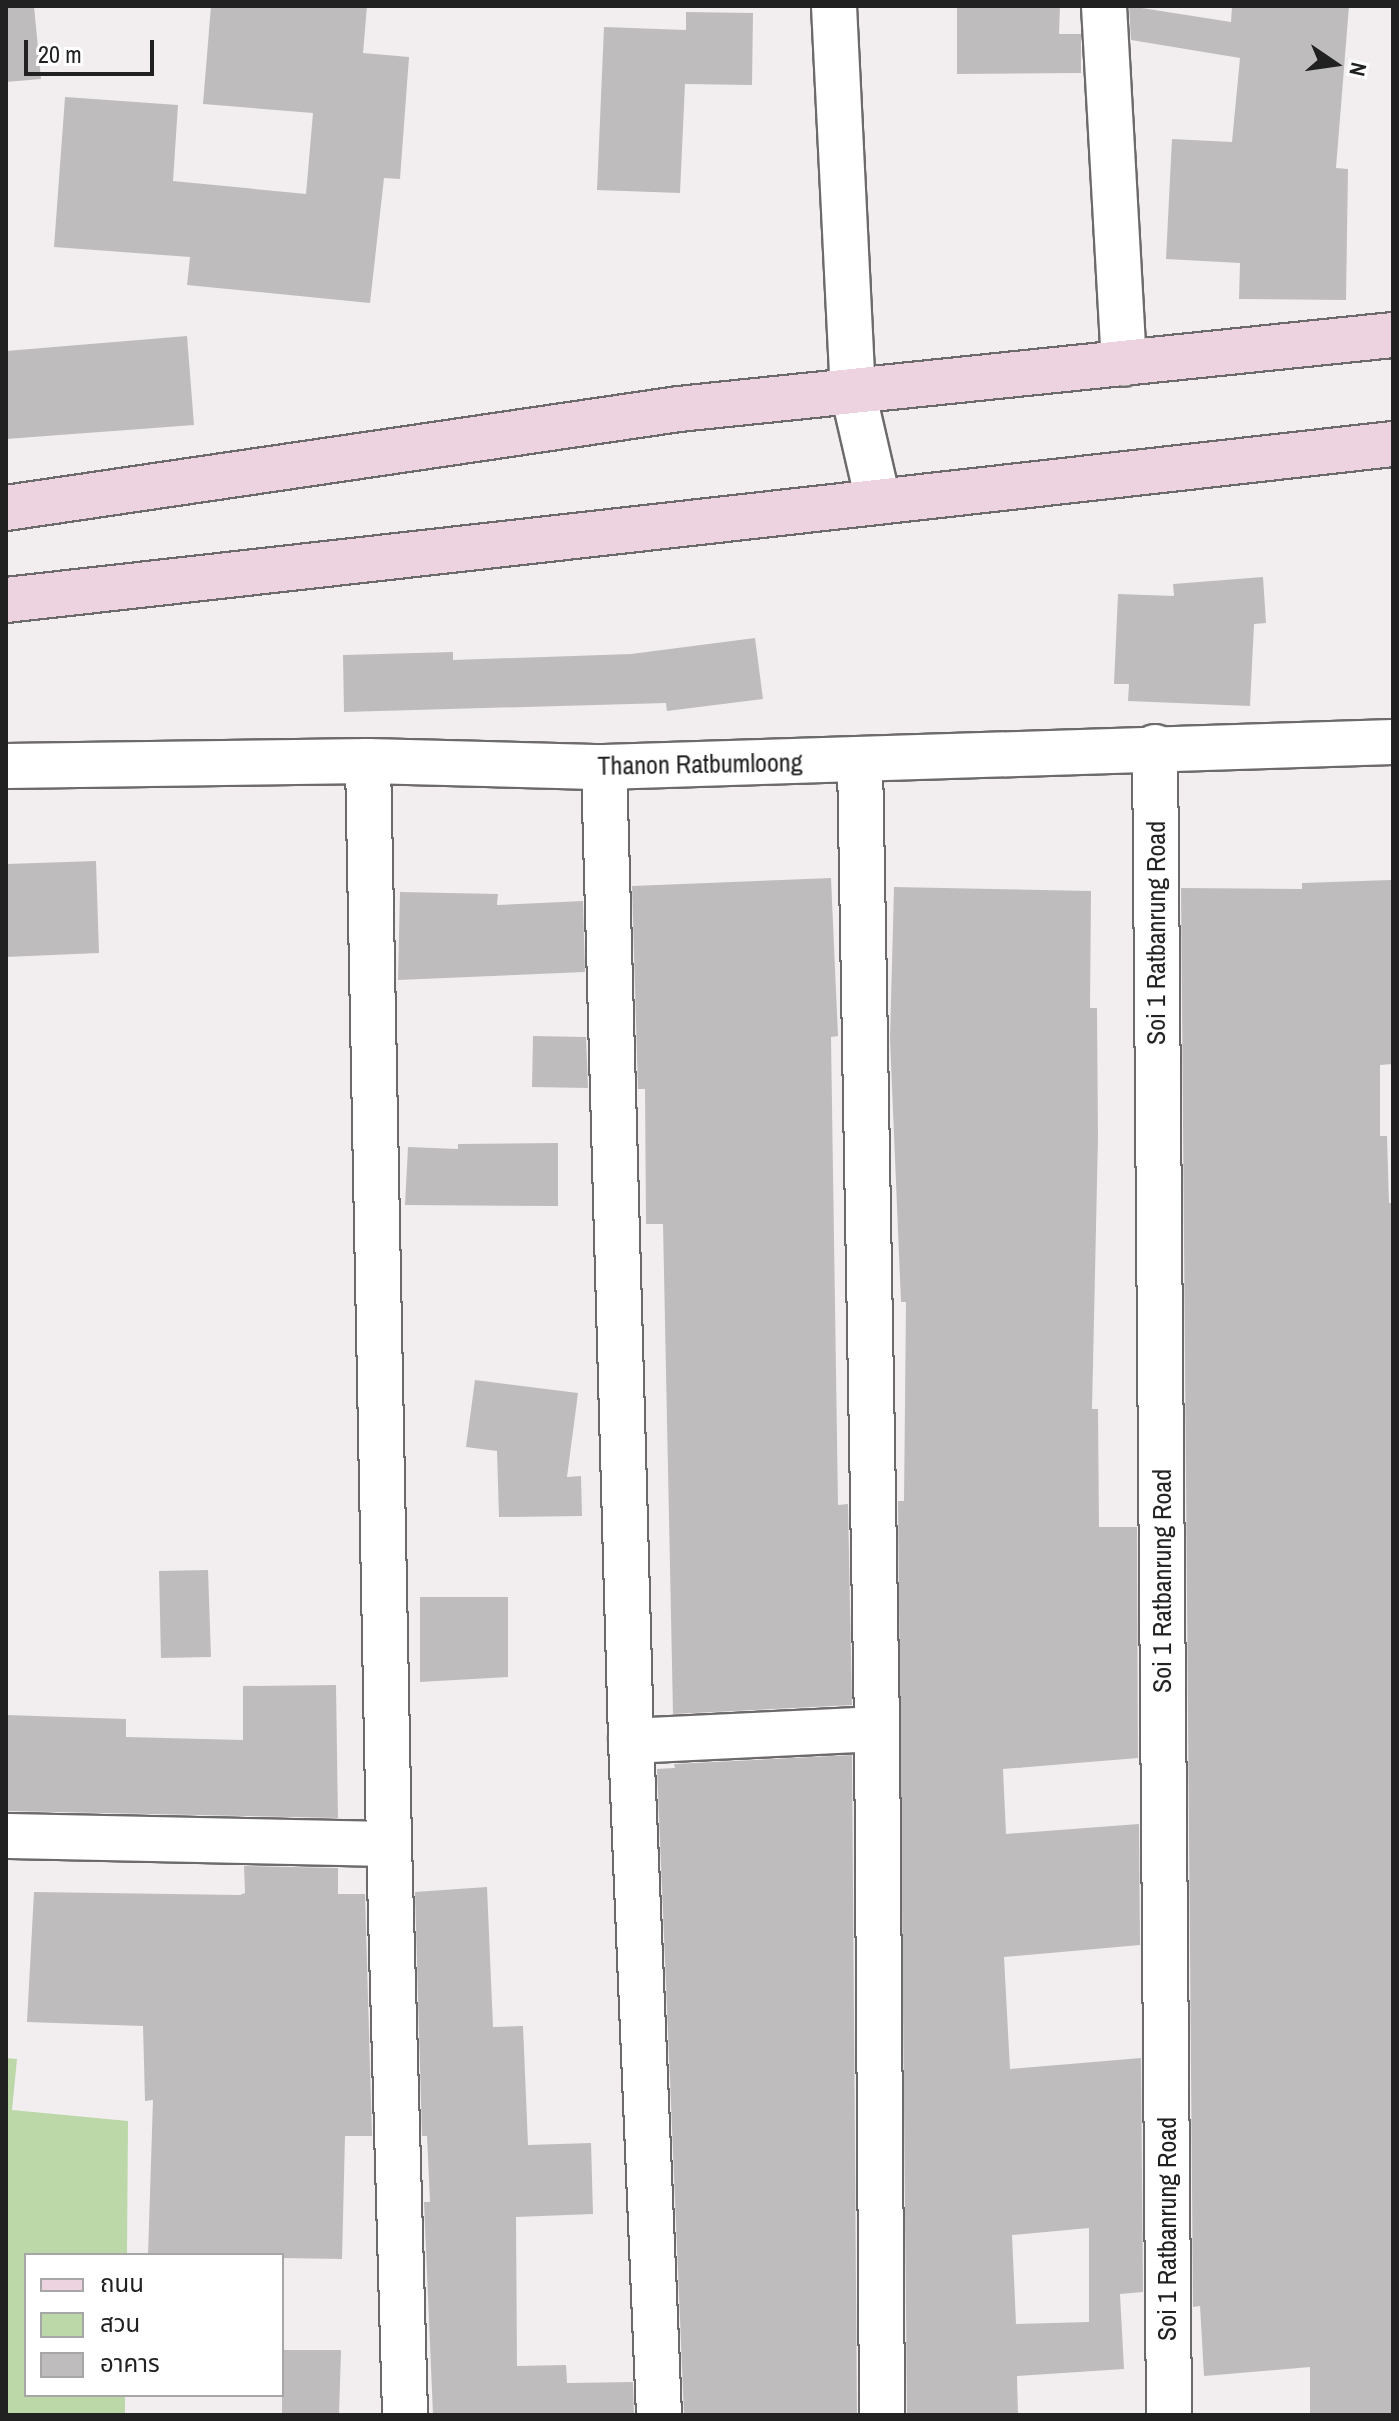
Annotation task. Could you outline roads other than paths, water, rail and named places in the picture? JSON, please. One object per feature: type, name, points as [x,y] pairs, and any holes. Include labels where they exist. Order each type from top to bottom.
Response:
[{"type":"main road","points":[[6,508],[679,409],[1393,335]]},
{"type":"main road","points":[[6,600],[1393,444]]},
{"type":"street","points":[[834,6],[853,392],[878,500]]},
{"type":"street","points":[[1104,6],[1124,363]]},
{"type":"street","name":"Thanon Ratbumloong","points":[[6,766],[368,761],[604,767],[860,761],[1155,747],[1393,742]]},
{"type":"street","name":"Soi 1 Ratbanrung Road","points":[[1155,747],[1169,2415]]},
{"type":"street","points":[[368,761],[389,1844],[405,2415]]},
{"type":"street","points":[[860,761],[877,1729],[882,2415]]},
{"type":"street","points":[[604,767],[631,1741],[659,2415]]},
{"type":"street","points":[[631,1741],[877,1729]]},
{"type":"street","points":[[6,1836],[389,1844]]}]
